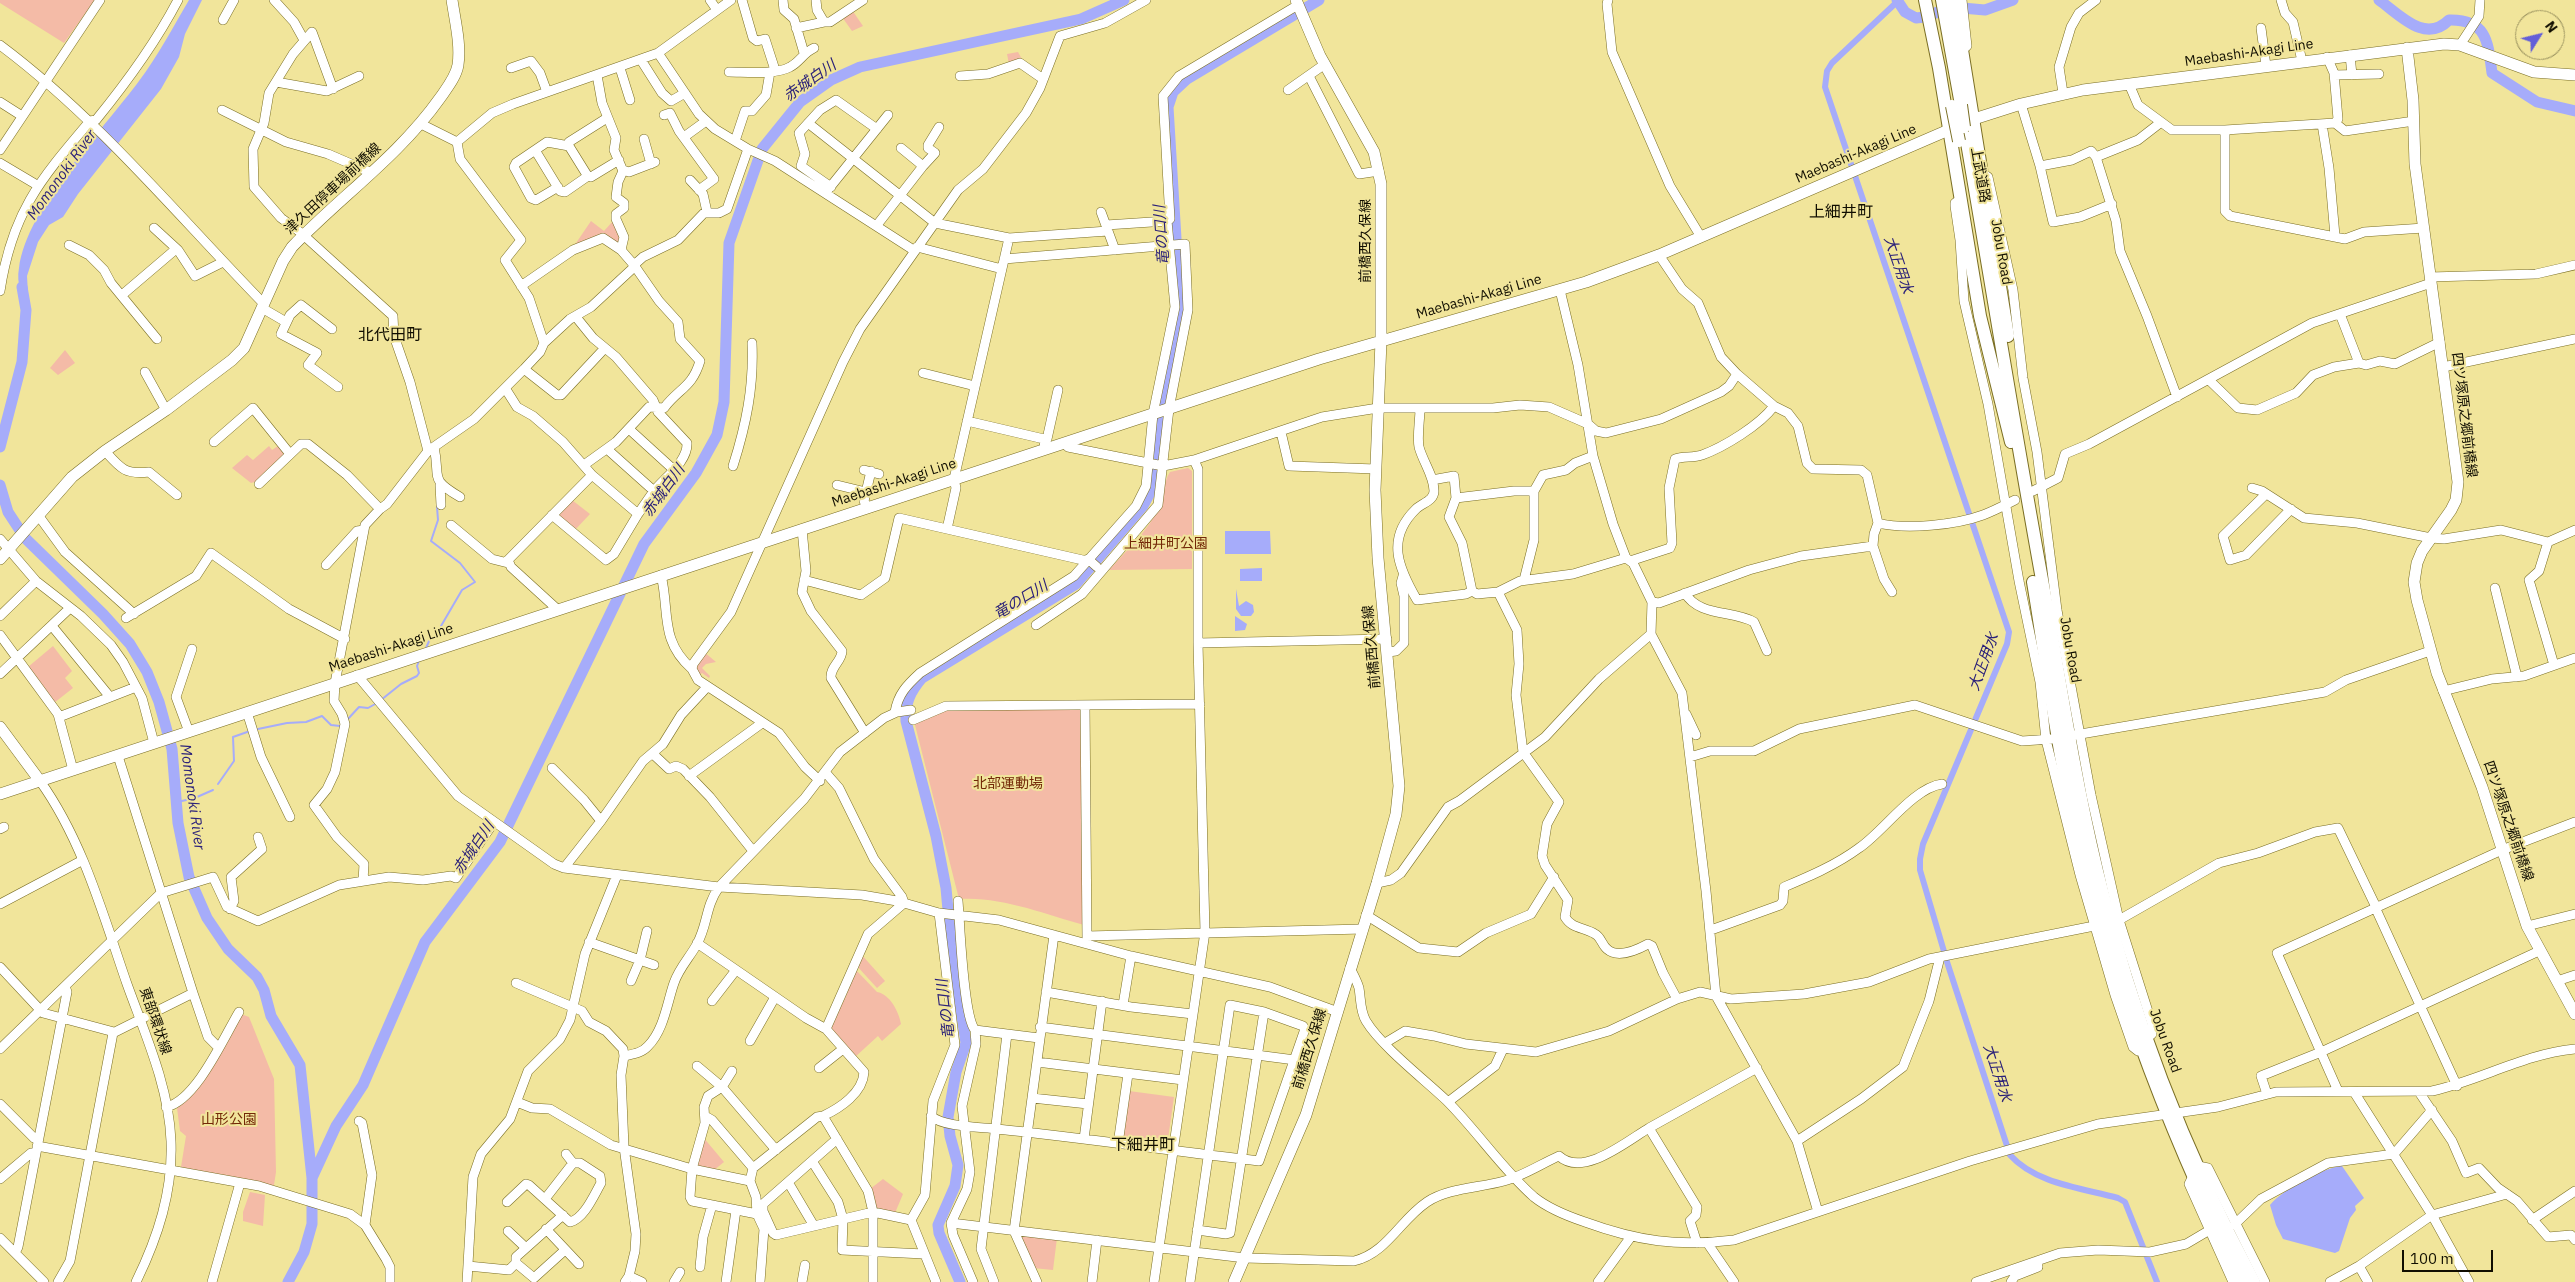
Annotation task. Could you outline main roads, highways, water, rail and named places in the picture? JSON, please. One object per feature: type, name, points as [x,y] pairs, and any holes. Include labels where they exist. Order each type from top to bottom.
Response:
[{"type":"highway","points":[[1926,0],[1937,18],[1948,132],[1980,316],[2016,445]]},
{"type":"highway","points":[[1943,0],[1962,50],[2005,307],[2016,445]]},
{"type":"highway","name":"Jobu Road","points":[[1943,0],[1937,18],[1957,105],[2016,445],[2095,862],[2135,1004],[2170,1113]]},
{"type":"highway","name":"Jobu Road","points":[[2016,445],[2069,798],[2108,948],[2142,1050],[2243,1282]]},
{"type":"highway","name":"Jobu Road","points":[[2195,1171],[2254,1282]]},
{"type":"main road","name":"津久田停車場前橋線","points":[[7,550],[72,477],[104,451],[166,410],[232,360],[244,348],[283,261],[304,235],[372,173],[421,124],[451,83],[457,66],[459,50],[452,0]]},
{"type":"main road","name":"前橋西久保線","points":[[1234,1282],[1306,1115],[1366,915],[1378,883],[1396,814],[1399,786],[1378,558],[1376,469],[1381,341],[1381,184],[1370,143],[1324,64],[1299,7]]},
{"type":"main road","name":"Maebashi-Akagi Line","points":[[40,780],[118,756],[357,675],[954,479],[1045,444],[1064,443],[1381,341],[1560,290],[1659,255],[1974,120],[2022,104],[2063,93],[2444,44],[2460,46],[2534,72],[2575,75]]},
{"type":"main road","name":"四ツ塚原之郷前橋線","points":[[2407,48],[2414,121],[2415,164],[2440,342],[2458,490],[2456,500],[2447,518],[2431,538],[2417,563],[2414,582],[2430,651],[2443,691],[2479,779],[2527,926],[2539,952],[2575,1014]]},
{"type":"main road","points":[[0,727],[40,780],[0,794]]},
{"type":"water","points":[[189,0],[202,0],[185,34],[179,57],[161,89],[78,194],[63,217],[49,225],[38,242],[27,276],[29,311],[20,290],[18,274],[25,244],[36,220],[68,170],[146,71]]},
{"type":"water","points":[[1225,531],[1270,531],[1271,554],[1225,554]]},
{"type":"water","points":[[1262,568],[1262,581],[1240,581],[1240,569]]},
{"type":"water","points":[[1236,589],[1239,606],[1246,601],[1253,605],[1254,612],[1251,616],[1241,616],[1236,609]]},
{"type":"water","points":[[1235,616],[1247,624],[1245,630],[1235,631]]},
{"type":"water","points":[[2342,1166],[2364,1198],[2355,1206],[2356,1210],[2350,1218],[2339,1251],[2335,1253],[2283,1239],[2276,1225],[2270,1205],[2284,1192],[2303,1180]]},
{"type":"waterway","name":"赤城白川","points":[[312,1178],[336,1126],[363,1085],[425,942],[500,842],[644,544],[696,473],[717,435],[724,402],[729,243],[762,149],[800,102],[831,80],[860,67],[1081,19],[1124,0]]},
{"type":"waterway","name":"竜の口川","points":[[960,1282],[939,1233],[938,1225],[955,1186],[958,1165],[950,1136],[948,1117],[956,1072],[966,1043],[951,943],[946,888],[936,836],[906,721],[907,703],[911,693],[922,678],[1076,584],[1143,506],[1151,491],[1164,400],[1182,307],[1168,107],[1173,92],[1187,79],[1319,0]]},
{"type":"waterway","name":"竜の口川","points":[[1897,0],[1905,12],[1916,18],[1925,17],[1951,7],[1985,10],[2013,0]]},
{"type":"waterway","name":"大正用水","points":[[1899,0],[1832,63],[1827,71],[1825,87],[2009,632],[2007,644],[1923,844],[1920,870],[1948,965],[2010,1155],[2021,1165],[2046,1179],[2118,1198],[2125,1202],[2157,1282]]},
{"type":"waterway","name":"竜の口川","points":[[2379,0],[2413,25],[2422,28],[2440,27],[2449,20],[2471,24],[2478,28],[2487,42],[2492,73],[2537,102],[2575,111]]},
{"type":"waterway","name":"Momonoki River","points":[[0,447],[22,362],[26,310],[22,287]]},
{"type":"waterway","name":"Momonoki River","points":[[0,485],[8,512],[25,538],[103,614],[130,644],[147,672],[159,702],[172,749],[178,823],[189,877],[207,918],[228,949],[257,977],[264,990],[271,1016],[300,1065],[312,1178],[312,1224],[304,1252],[288,1282]]},
{"type":"waterway","points":[[437,507],[438,520],[431,541],[460,563],[475,582],[462,590],[441,626]]},
{"type":"waterway","points":[[426,648],[430,639]]},
{"type":"waterway","points":[[381,700],[401,684],[417,676],[419,673],[417,666],[419,661]]},
{"type":"waterway","points":[[347,720],[359,707],[368,708],[377,703]]},
{"type":"waterway","points":[[258,729],[287,723],[306,722],[322,716],[331,725],[340,726]]},
{"type":"waterway","points":[[218,784],[234,761],[233,737],[250,731]]},
{"type":"waterway","points":[[197,797],[213,790]]},
{"type":"waterway","points":[[177,802],[191,799]]},
{"type":"district","name":"上細井町","points":[[1841,212]]},
{"type":"district","name":"北代田町","points":[[390,335]]},
{"type":"district","name":"下細井町","points":[[1143,1145]]},
{"type":"park label","name":"上細井町公園","points":[[1166,544]]},
{"type":"park label","name":"北部運動場","points":[[1008,784]]},
{"type":"park label","name":"山形公園","points":[[229,1120]]}]
